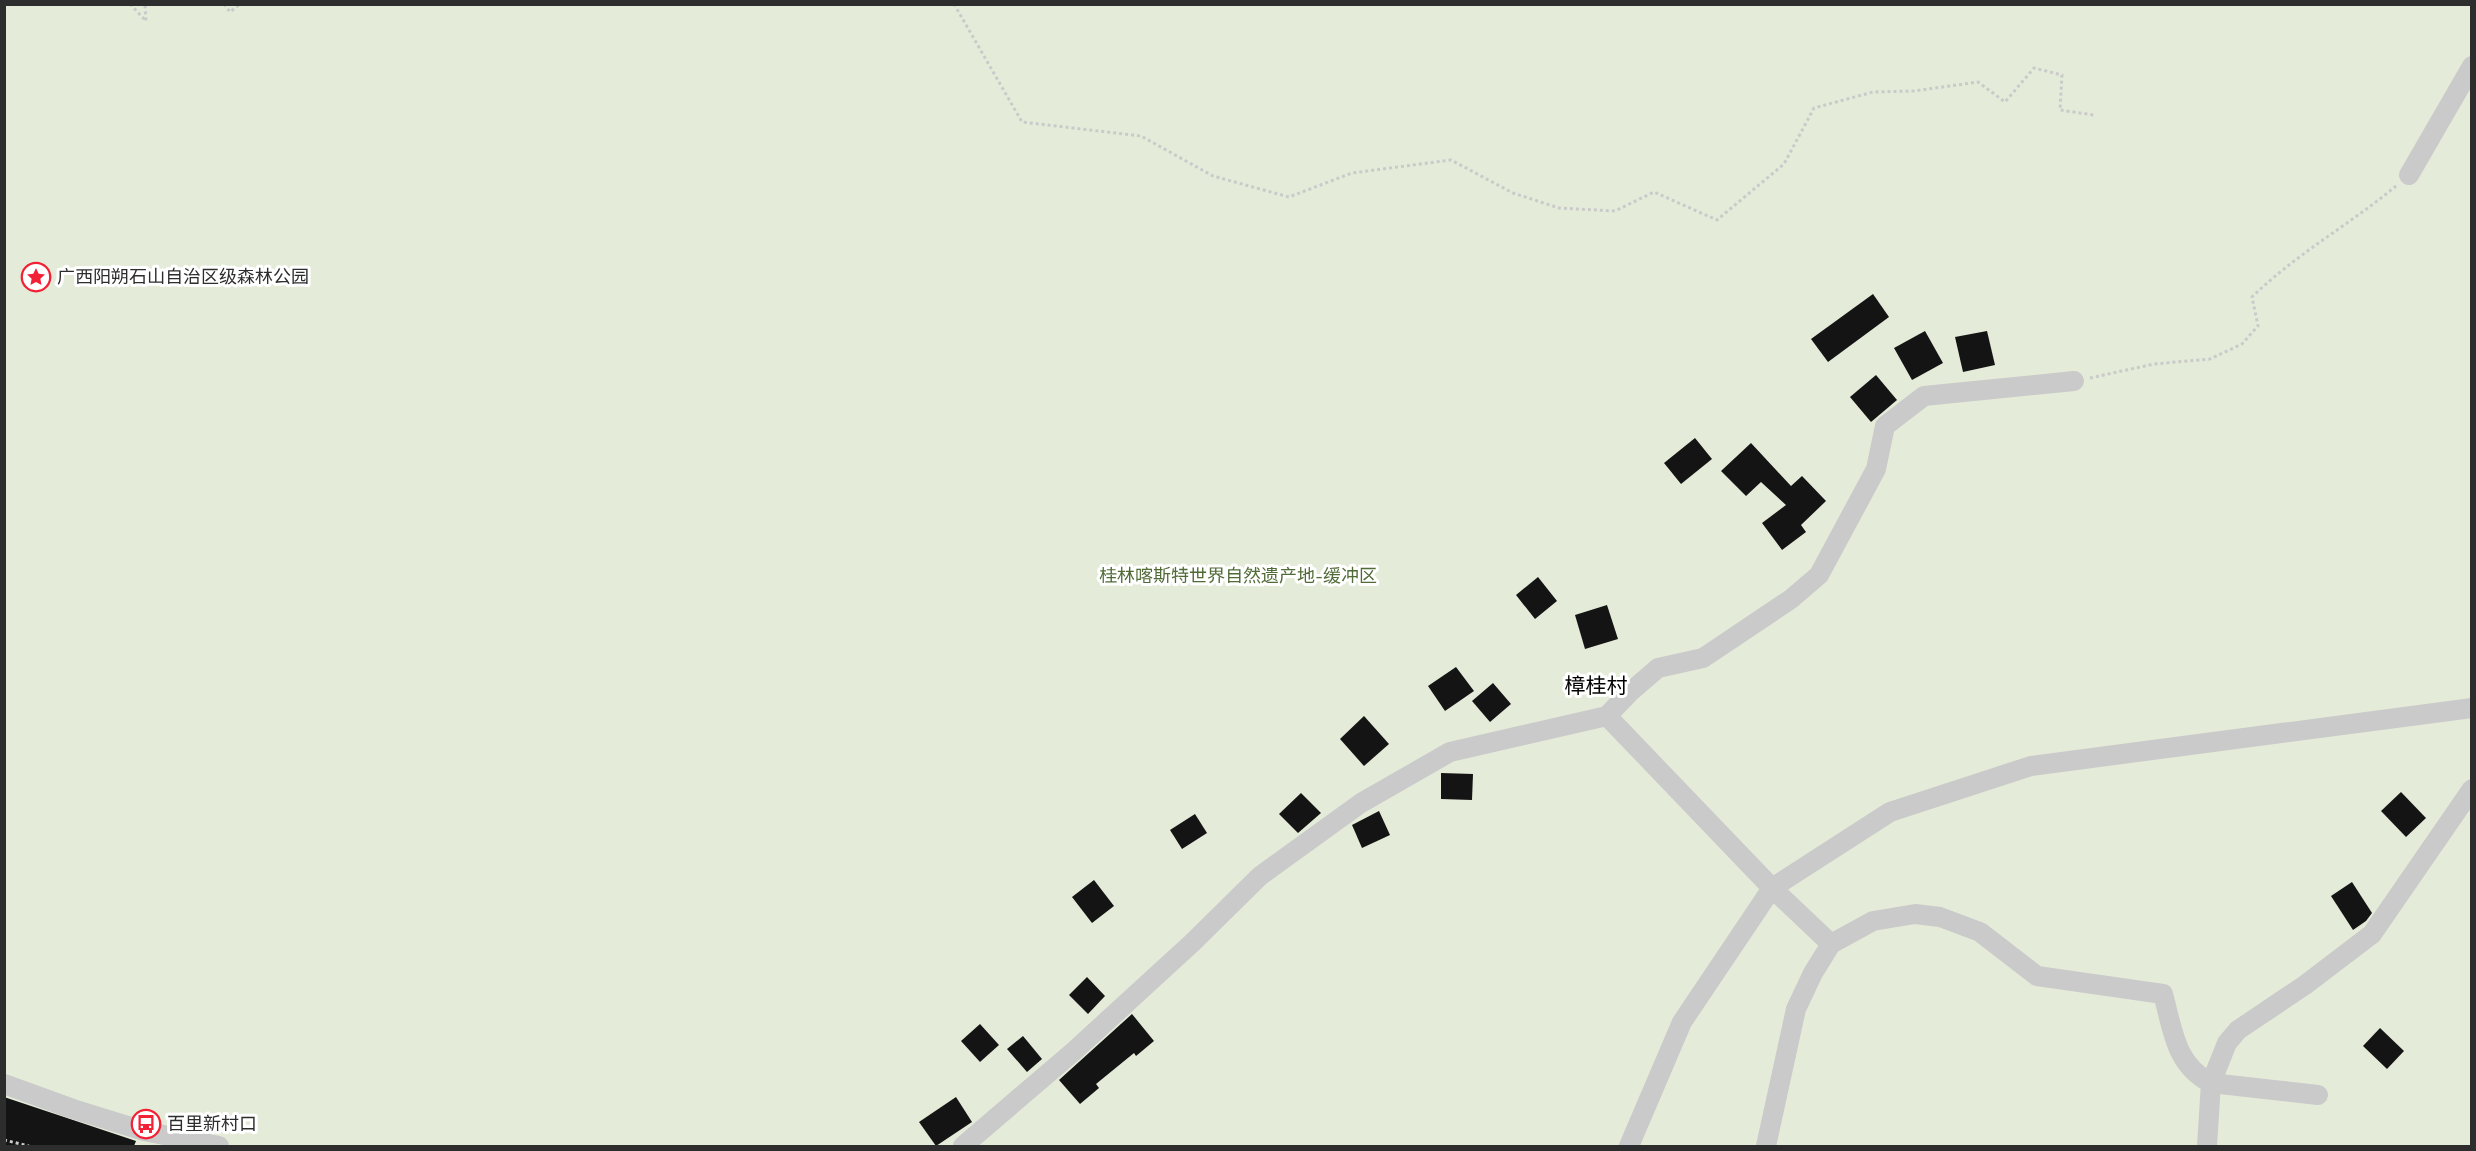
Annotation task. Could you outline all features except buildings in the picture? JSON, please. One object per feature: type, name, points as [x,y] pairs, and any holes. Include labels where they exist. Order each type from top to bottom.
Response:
[{"type":"street","points":[[2409,175],[2472,66]]},
{"type":"street","points":[[963,1146],[1073,1052],[1192,943],[1260,876],[1361,803],[1450,752],[1607,716],[1658,668],[1703,658],[1791,599],[1819,575],[1876,469],[1885,426],[1924,396],[2074,381]]},
{"type":"street","points":[[1629,1146],[1682,1022],[1772,888],[1890,812],[2031,766],[2472,708]]},
{"type":"street","points":[[1607,716],[1772,888],[1831,944]]},
{"type":"street","points":[[2207,1146],[2211,1083],[2227,1043],[2238,1030],[2305,985],[2372,934],[2472,789]]},
{"type":"street","points":[[1766,1146],[1796,1009],[1813,973],[1831,944],[1873,921],[1915,914],[1940,917],[1980,932],[2037,976],[2163,994],[2178,1048],[2186,1064],[2196,1076],[2211,1083],[2318,1095]]},
{"type":"street","points":[[4,1084],[73,1109],[141,1139],[219,1146]]},
{"type":"path","points":[[130,4],[146,21],[145,4]]},
{"type":"path","points":[[224,4],[230,12],[240,4]]},
{"type":"path","points":[[954,4],[1022,122],[1140,136],[1213,176],[1289,197],[1352,172],[1451,160],[1513,193],[1559,208],[1615,211],[1654,192],[1717,220],[1784,164],[1815,108],[1834,102],[1873,92],[1914,91],[1978,82],[2005,102],[2034,68],[2062,75],[2060,110],[2094,115]]},
{"type":"path","points":[[2074,381],[2154,364],[2210,359],[2242,344],[2258,327],[2252,297],[2278,272],[2373,205],[2409,175]]},
{"type":"path","points":[[4,1140],[29,1146]]},
{"type":"green space","name":"桂林喀斯特世界自然遗产地-缓冲区","points":[[5,5],[2471,5],[2471,1146],[5,1146]]},
{"type":"place","name":"广西阳朔石山自治区级森林公园","points":[[36,277]]},
{"type":"place","name":"百里新村口","points":[[146,1124]]},
{"type":"district","name":"樟桂村","points":[[1596,686]]}]
